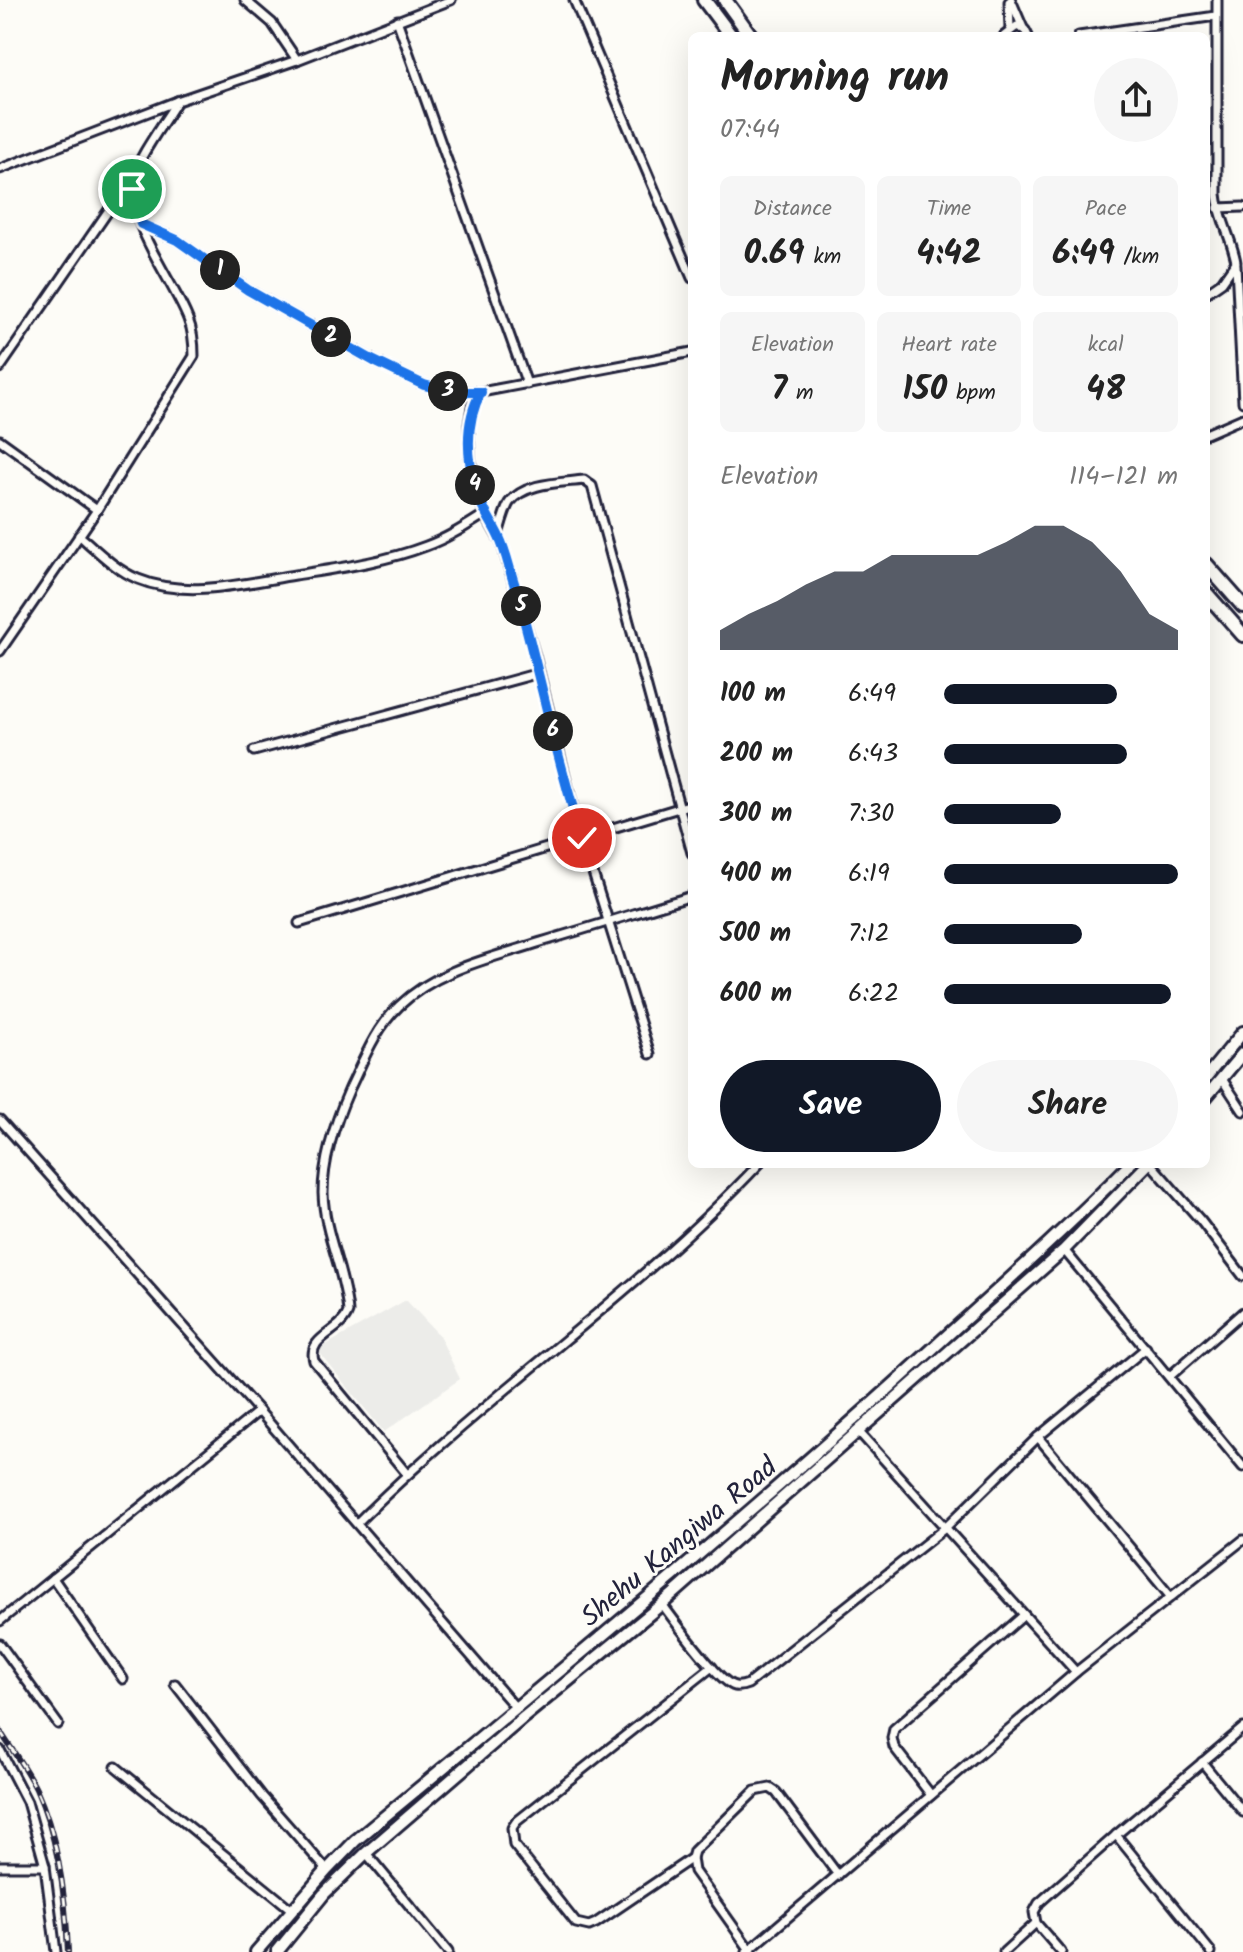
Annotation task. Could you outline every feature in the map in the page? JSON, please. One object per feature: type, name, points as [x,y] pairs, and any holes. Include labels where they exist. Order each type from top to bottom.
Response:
[{"type":"main road","points":[[704,0],[728,32]]},
{"type":"main road","points":[[725,0],[748,32]]},
{"type":"main road","points":[[1210,568],[1243,606]]},
{"type":"main road","points":[[1217,606],[1231,592]]},
{"type":"main road","points":[[1210,598],[1243,635]]},
{"type":"main road","points":[[1210,1072],[1243,1032]]},
{"type":"main road","points":[[1210,1092],[1243,1053]]},
{"type":"main road","name":"Shehu Kangiwa Road","points":[[256,1952],[355,1841],[654,1594],[852,1423],[1126,1168]]},
{"type":"main road","name":"Shehu Kangiwa Road","points":[[277,1952],[324,1894],[366,1853],[662,1604],[1064,1250],[1145,1168]]},
{"type":"street","points":[[245,0],[272,23],[297,60]]},
{"type":"street","points":[[0,169],[451,0]]},
{"type":"street","points":[[574,0],[688,269]]},
{"type":"street","points":[[1010,0],[1027,32]]},
{"type":"street","points":[[1007,32],[1010,0]]},
{"type":"street","points":[[1217,0],[1218,208],[1236,262],[1243,402]]},
{"type":"street","points":[[1106,32],[1216,16]]},
{"type":"street","points":[[397,20],[527,384]]},
{"type":"street","points":[[0,368],[134,173],[177,101]]},
{"type":"street","points":[[0,651],[97,510],[194,356],[189,321],[133,202],[134,173]]},
{"type":"street","points":[[1218,208],[1243,207]]},
{"type":"street","points":[[141,224],[177,240],[248,290],[374,361],[424,385],[451,392],[481,392],[688,353]]},
{"type":"street","points":[[1210,290],[1222,282],[1236,262]]},
{"type":"street","points":[[481,392],[472,407],[469,425],[475,488],[485,514],[498,535],[539,673],[582,838],[650,1054]]},
{"type":"street","points":[[1210,432],[1243,418]]},
{"type":"street","points":[[0,440],[97,510]]},
{"type":"street","points":[[498,535],[511,501],[524,491],[584,480],[592,486],[688,840]]},
{"type":"street","points":[[79,535],[112,564],[138,579],[168,587],[195,588],[348,568],[427,546],[485,514]]},
{"type":"street","points":[[254,751],[539,673]]},
{"type":"street","points":[[299,923],[688,805]]},
{"type":"street","points":[[407,1474],[314,1361],[311,1351],[314,1344],[345,1321],[348,1312],[323,1195],[333,1135],[345,1098],[381,1025],[420,988],[440,976],[688,897]]},
{"type":"street","points":[[1222,1079],[1243,1111]]},
{"type":"street","points":[[0,1120],[259,1411],[516,1708]]},
{"type":"street","points":[[357,1523],[407,1474],[610,1305],[714,1212],[755,1168]]},
{"type":"street","points":[[1153,1168],[1201,1221],[1243,1276]]},
{"type":"street","points":[[1064,1250],[1243,1467]]},
{"type":"street","points":[[1170,1376],[1243,1312]]},
{"type":"street","points":[[662,1604],[712,1667],[734,1686],[748,1684],[945,1528],[1038,1437],[1146,1348]]},
{"type":"street","points":[[0,1621],[259,1411]]},
{"type":"street","points":[[858,1431],[1076,1672]]},
{"type":"street","points":[[1038,1437],[1170,1596]]},
{"type":"street","points":[[838,1875],[770,1788],[755,1791],[694,1851],[692,1858],[694,1871],[749,1951],[1076,1672],[1243,1540]]},
{"type":"street","points":[[53,1578],[123,1679]]},
{"type":"street","points":[[931,1795],[894,1747],[892,1738],[897,1723],[1024,1615]]},
{"type":"street","points":[[0,1644],[58,1724]]},
{"type":"street","points":[[692,1858],[596,1923],[583,1926],[576,1923],[514,1845],[512,1828],[712,1667]]},
{"type":"street","points":[[175,1684],[262,1796],[327,1870]]},
{"type":"street","points":[[1061,1952],[1036,1923],[1034,1912],[1039,1903],[1243,1728]]},
{"type":"street","points":[[0,1750],[27,1802],[45,1866],[56,1952]]},
{"type":"street","points":[[1202,1762],[1243,1812]]},
{"type":"street","points":[[116,1767],[292,1910]]},
{"type":"street","points":[[1116,1835],[1211,1952]]},
{"type":"street","points":[[366,1853],[448,1952]]},
{"type":"street","points":[[0,1866],[45,1866]]},
{"type":"street","points":[[1004,1952],[1036,1923]]},
{"type":"shaded area","points":[[406,1300],[439,1335],[460,1379],[384,1432],[317,1350]]},
{"type":"railway","points":[[0,1731],[36,1789],[44,1808],[56,1848],[68,1952]]},
{"type":"route","points":[[132,189],[141,224],[177,240],[248,290],[374,361],[424,385],[451,392],[481,392],[472,407],[469,425],[475,488],[502,544],[535,656],[582,838]]}]
